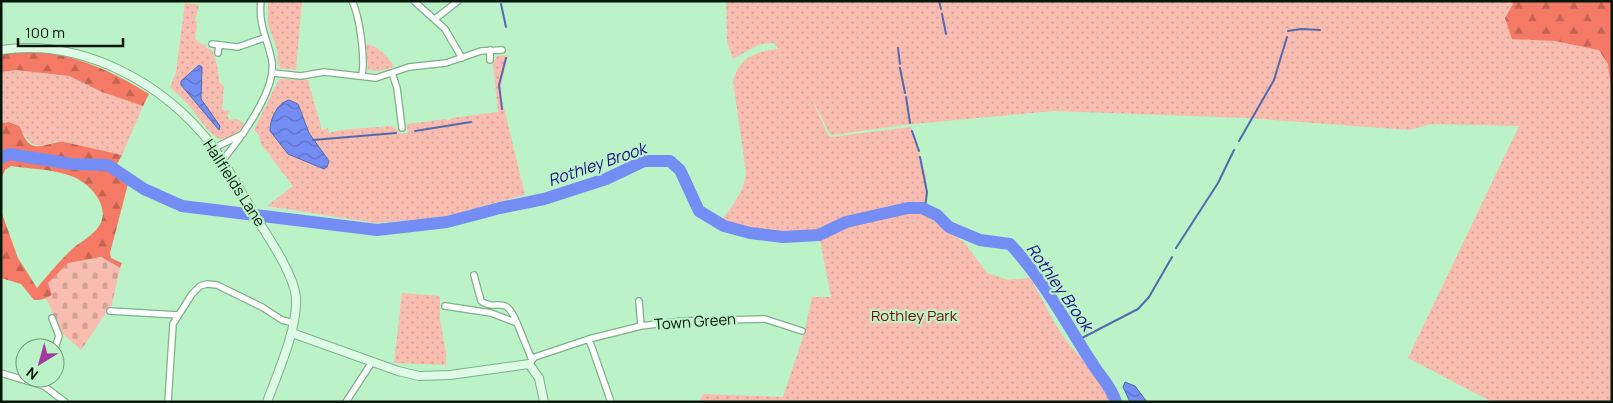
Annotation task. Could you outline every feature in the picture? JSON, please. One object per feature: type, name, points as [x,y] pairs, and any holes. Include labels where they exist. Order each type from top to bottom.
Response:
[{"type":"street","points":[[222,161],[245,133],[273,73],[270,53],[260,22],[262,1]]},
{"type":"street","points":[[352,1],[357,13],[364,54],[362,76]]},
{"type":"street","points":[[414,1],[449,34],[462,58]]},
{"type":"street","points":[[435,19],[458,1]]},
{"type":"street","points":[[212,44],[241,47],[264,38]]},
{"type":"street","points":[[218,53],[219,45]]},
{"type":"street","name":"Hallfields Lane","points":[[1,50],[39,47],[56,48],[84,55],[106,64],[168,100],[190,120],[214,148],[263,230],[293,286],[296,300],[292,333],[267,402]]},
{"type":"street","points":[[490,50],[490,60]]},
{"type":"street","points":[[273,73],[301,76],[324,72],[376,78],[416,65],[446,63],[473,53],[502,50]]},
{"type":"street","points":[[392,73],[398,90],[402,125],[394,124]]},
{"type":"street","points":[[214,148],[245,133]]},
{"type":"street","points":[[473,279],[481,301],[488,304],[507,306],[512,312],[530,362],[539,378],[544,402]]},
{"type":"street","points":[[168,402],[172,329],[178,315],[194,291],[200,286],[211,284],[294,323]]},
{"type":"street","points":[[639,301],[641,326]]},
{"type":"street","points":[[445,306],[491,313],[517,323]]},
{"type":"street","points":[[110,311],[178,315]]},
{"type":"street","points":[[52,318],[58,338]]},
{"type":"street","name":"Town Green","points":[[530,362],[588,338],[641,326],[727,318],[765,319],[802,331]]},
{"type":"street","points":[[292,333],[398,371],[425,376],[450,375],[530,362]]},
{"type":"street","points":[[588,338],[611,402]]},
{"type":"street","points":[[346,402],[372,362]]},
{"type":"street","points":[[1,373],[15,377]]},
{"type":"street","points":[[46,388],[64,402]]},
{"type":"green space","points":[[268,1],[302,2],[296,70],[281,68],[278,65],[277,49],[268,24]]},
{"type":"green space","name":"Rothley Park","points":[[726,1],[1533,1],[1612,10],[1612,402],[1492,402],[1408,358],[1519,126],[1432,124],[1409,130],[1247,118],[1054,111],[903,125],[832,135],[809,93],[828,135],[831,137],[911,127],[926,176],[926,214],[939,221],[947,231],[964,242],[987,273],[1008,280],[1030,278],[1058,329],[1096,375],[1110,402],[699,402],[703,394],[783,397],[804,334],[812,297],[831,297],[819,235],[782,237],[754,235],[720,223],[740,193],[746,172],[733,82],[736,73],[744,61],[750,57],[763,51],[779,49],[773,43],[760,44],[733,59],[727,41]]},
{"type":"green space","points":[[1511,1],[1612,1],[1612,93],[1608,64],[1599,50],[1555,41],[1512,39],[1505,18],[1513,4]]},
{"type":"green space","points":[[185,3],[199,5],[195,20],[197,22],[195,38],[199,43],[206,45],[206,48],[212,50],[218,69],[219,82],[224,86],[222,110],[231,111],[227,115],[229,120],[237,119],[244,124],[236,133],[228,138],[220,139],[212,134],[188,104],[170,87],[176,72]]},
{"type":"green space","points":[[366,44],[382,52],[394,67],[380,71],[368,70]]},
{"type":"green space","points":[[32,51],[64,56],[94,65],[149,94],[143,106],[102,92],[69,76],[16,70],[1,72],[1,54]]},
{"type":"green space","points":[[508,55],[501,85],[502,100],[525,195],[444,217],[376,223],[267,206],[293,186],[261,144],[259,135],[254,130],[279,79],[308,80],[322,130],[328,128],[329,133],[341,130],[391,126],[397,129],[400,134],[408,133],[407,124],[446,119],[447,121],[452,118],[498,112],[493,64],[497,56]]},
{"type":"green space","points":[[16,70],[69,76],[102,92],[143,106],[122,155],[56,141],[44,145],[36,145],[29,141],[16,125],[10,122],[1,123],[1,72]]},
{"type":"green space","points":[[9,122],[19,126],[26,140],[34,146],[64,142],[122,155],[112,173],[128,184],[110,253],[111,258],[122,263],[120,268],[101,257],[87,260],[50,296],[34,300],[21,284],[1,278],[1,211],[18,258],[37,288],[72,249],[96,230],[102,219],[103,211],[101,203],[91,189],[71,176],[11,166],[5,170],[1,179],[1,123]]},
{"type":"green space","points":[[101,257],[120,268],[110,313],[106,313],[81,350],[62,333],[46,298],[52,295],[48,283],[68,263]]},
{"type":"green space","points":[[402,293],[440,296],[440,320],[446,352],[446,365],[394,363]]},
{"type":"water","points":[[199,65],[202,67],[201,99],[220,126],[219,130],[181,85],[181,81]]},
{"type":"water","points":[[289,100],[298,104],[309,133],[329,161],[324,169],[288,154],[270,131],[275,112],[281,104]]},
{"type":"water","points":[[1125,382],[1135,386],[1147,402],[1130,402],[1123,387]]},
{"type":"waterway","points":[[939,1],[941,9]]},
{"type":"waterway","points":[[501,4],[506,27]]},
{"type":"waterway","points":[[942,14],[946,34]]},
{"type":"waterway","points":[[1288,31],[1301,29],[1320,30]]},
{"type":"waterway","points":[[1239,141],[1274,80],[1287,37]]},
{"type":"waterway","points":[[898,48],[900,64]]},
{"type":"waterway","points":[[502,109],[499,85],[506,58]]},
{"type":"waterway","points":[[900,68],[905,93]]},
{"type":"waterway","points":[[906,97],[910,123]]},
{"type":"waterway","points":[[415,131],[471,122]]},
{"type":"waterway","points":[[912,131],[919,151]]},
{"type":"waterway","points":[[313,140],[396,133]]},
{"type":"waterway","points":[[1176,248],[1218,183],[1234,150]]},
{"type":"waterway","name":"Rothley Brook","points":[[1,158],[9,154],[72,164],[108,165],[144,189],[182,206],[377,230],[447,222],[544,199],[606,179],[644,161],[670,161],[680,170],[699,211],[724,226],[750,233],[783,237],[819,235],[846,222],[908,208],[922,208],[937,215],[949,227],[980,240],[1010,244],[1034,272],[1109,387],[1116,402]]},
{"type":"waterway","points":[[920,157],[927,192],[925,209]]},
{"type":"waterway","points":[[1078,340],[1138,309],[1149,297],[1172,257]]}]
